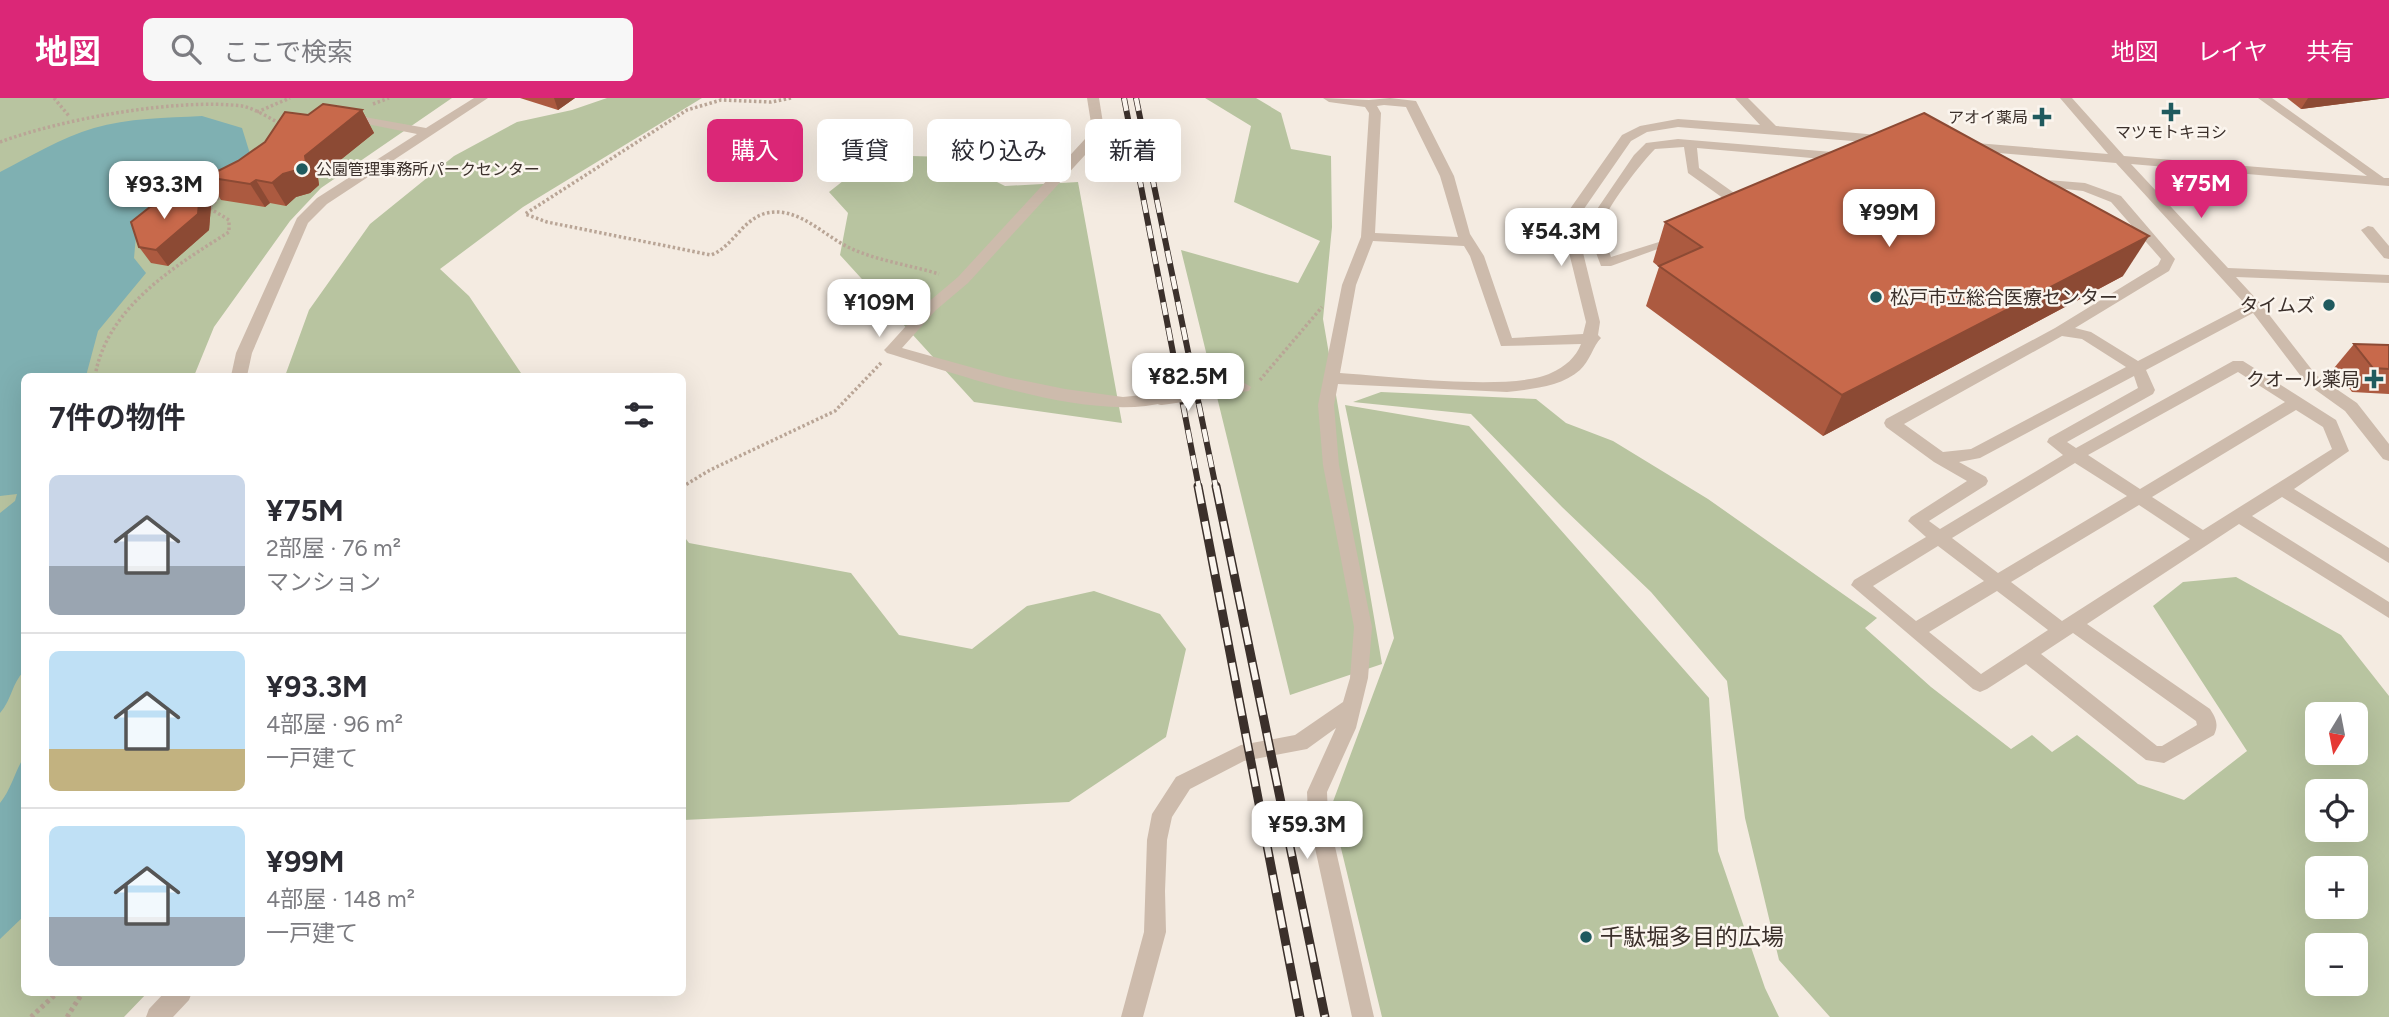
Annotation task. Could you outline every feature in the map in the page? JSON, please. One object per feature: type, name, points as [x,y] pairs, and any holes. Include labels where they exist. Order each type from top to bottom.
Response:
[{"type":"street","points":[[240,373],[244,353],[302,221],[322,201],[482,98]]},
{"type":"street","points":[[1093,98],[1097,123],[1091,140],[961,281],[931,307],[892,350],[1063,393],[1126,402],[1244,387]]},
{"type":"street","points":[[1329,98],[1369,104],[1384,101],[1412,104],[1413,111],[1447,176],[1463,234],[1478,256],[1506,344],[1593,338]]},
{"type":"street","points":[[1741,98],[1771,130]]},
{"type":"street","points":[[2066,98],[2255,306],[2311,379],[2350,407],[2389,455]]},
{"type":"street","points":[[2264,98],[2388,182]]},
{"type":"street","points":[[1363,1017],[1318,816],[1317,792],[1346,728],[1359,678],[1363,627],[1331,465],[1326,405],[1349,285],[1368,237],[1374,113],[1369,104]]},
{"type":"street","points":[[336,113],[430,133]]},
{"type":"street","points":[[1330,378],[1502,388],[1525,386],[1560,375],[1574,366],[1584,356],[1593,338],[1593,322],[1570,228],[1572,216],[1626,138],[1644,129],[1678,123],[1898,140]]},
{"type":"street","points":[[1837,170],[1849,165],[1851,158],[1845,136]]},
{"type":"street","points":[[1659,246],[1606,263],[1597,234],[1598,218],[1639,158],[1651,146],[1690,144],[1851,158]]},
{"type":"street","points":[[1690,144],[1693,170],[1739,203],[1754,207],[1766,202]]},
{"type":"street","points":[[1953,150],[2120,159],[2388,182]]},
{"type":"street","points":[[2017,180],[2085,187],[2116,199],[2168,259],[2164,268],[2060,331],[1892,423],[1940,458],[1980,481],[1917,521],[1998,582],[2203,715],[2207,721],[2207,729],[2164,755],[2153,754],[2027,654]]},
{"type":"street","points":[[2368,230],[2389,255]]},
{"type":"street","points":[[1368,237],[1468,242]]},
{"type":"street","points":[[2225,272],[2389,279]]},
{"type":"street","points":[[1940,458],[1974,453],[2255,306]]},
{"type":"street","points":[[2060,331],[2086,335],[2138,368],[2147,390],[2055,442],[2203,538]]},
{"type":"street","points":[[2238,366],[2296,403],[2330,424],[2341,451],[1980,684],[1860,585],[2076,455],[2238,366]]},
{"type":"street","points":[[1915,631],[2296,403]]},
{"type":"street","points":[[2282,489],[2389,556]]},
{"type":"street","points":[[2239,516],[2389,611]]},
{"type":"street","points":[[1132,1017],[1155,932],[1156,865],[1162,814],[1183,783],[1241,753],[1300,743],[1350,708]]},
{"type":"street","points":[[156,1017],[177,996]]},
{"type":"path","points":[[54,98],[69,116]]},
{"type":"path","points":[[221,102],[226,98]]},
{"type":"path","points":[[257,112],[290,98]]},
{"type":"path","points":[[336,113],[389,98]]},
{"type":"path","points":[[791,98],[771,104],[732,99],[697,105],[525,214],[547,222],[712,255],[719,252],[757,216],[769,212],[786,214],[833,236],[850,248],[916,265],[961,281]]},
{"type":"path","points":[[0,142],[69,116],[127,105],[179,100],[240,105],[285,126]]},
{"type":"path","points":[[96,373],[108,342],[124,313],[165,274],[229,232],[229,220],[209,208],[223,193]]},
{"type":"path","points":[[1244,387],[1264,378],[1333,294],[1349,285]]},
{"type":"path","points":[[686,485],[722,464],[835,411],[892,350]]},
{"type":"path","points":[[31,1017],[54,996]]},
{"type":"path","points":[[67,1017],[80,996]]},
{"type":"green space","points":[[0,98],[452,98],[321,188],[290,221],[214,327],[195,373],[21,373],[21,996],[144,996],[124,1017],[0,1017]]},
{"type":"green space","points":[[607,98],[702,98],[523,207],[440,269],[469,296],[521,373],[286,373],[309,310],[370,224],[454,156],[517,122],[572,110]]},
{"type":"green space","points":[[1205,98],[1256,98],[1281,113],[1291,149],[1331,156],[1332,227],[1323,319],[1382,664],[1290,695],[1181,250],[1298,283],[1320,241],[1234,202],[1251,126]]},
{"type":"green space","points":[[913,156],[927,156],[927,182],[997,182],[1005,186],[1078,182],[1122,423],[974,402],[840,255],[848,213],[829,192],[842,182],[913,182]]},
{"type":"green space","points":[[1381,392],[1536,399],[1566,423],[1613,441],[1708,499],[1877,618],[1865,628],[1931,687],[2011,749],[2032,735],[2052,752],[2077,735],[2138,784],[2184,800],[2247,751],[2153,606],[2183,582],[2236,577],[2341,635],[2389,696],[2389,1017],[1830,1017],[1779,960],[1745,818],[1727,681],[1651,592],[1562,507],[1471,414],[1353,402]]},
{"type":"green space","name":"千駄堀多目的広場","points":[[1345,405],[1469,426],[1709,698],[1718,851],[1765,988],[1779,1017],[1382,1017],[1331,807],[1394,638]]},
{"type":"green space","points":[[686,539],[689,543],[851,573],[899,635],[972,649],[1027,606],[1094,591],[1160,614],[1186,649],[1166,737],[1069,802],[686,820]]},
{"type":"water","points":[[202,116],[242,128],[251,157],[215,189],[201,193],[198,205],[136,236],[134,258],[146,273],[98,331],[87,373],[21,373],[21,675],[0,713],[0,513],[15,501],[17,494],[0,496],[0,172],[82,132],[134,120]]},
{"type":"water","points":[[21,763],[21,919],[0,939],[0,803]]},
{"type":"building","points":[[323,104],[362,110],[305,156],[306,162],[297,170],[283,174],[272,183],[256,180],[250,184],[206,177],[238,161],[265,142],[285,112],[308,115]]},
{"type":"building","name":"松戸市立総合医療センター","points":[[1924,113],[2149,236],[1842,395],[1659,266],[1702,247],[1665,222]]},
{"type":"building","points":[[200,190],[198,214],[156,250],[139,247],[131,222],[150,207],[179,201]]},
{"type":"building","points":[[2354,344],[2389,345],[2389,369],[2373,368]]},
{"type":"railway","points":[[1124,98],[1199,488]]},
{"type":"railway","points":[[1136,98],[1216,488]]},
{"type":"railway","points":[[1198,486],[1300,1017]]},
{"type":"railway","points":[[1216,486],[1325,1017]]},
{"type":"place","name":"マツモトキヨシ","points":[[2171,112]]},
{"type":"place","name":"アオイ薬局","points":[[2042,117]]},
{"type":"place","name":"公園管理事務所パークセンター","points":[[302,169]]},
{"type":"place","name":"松戸市立総合医療センター","points":[[1876,297]]},
{"type":"place","name":"タイムズ","points":[[2329,305]]},
{"type":"place","name":"クオール薬局","points":[[2374,379]]},
{"type":"place","name":"千駄堀多目的広場","points":[[1586,937]]}]
